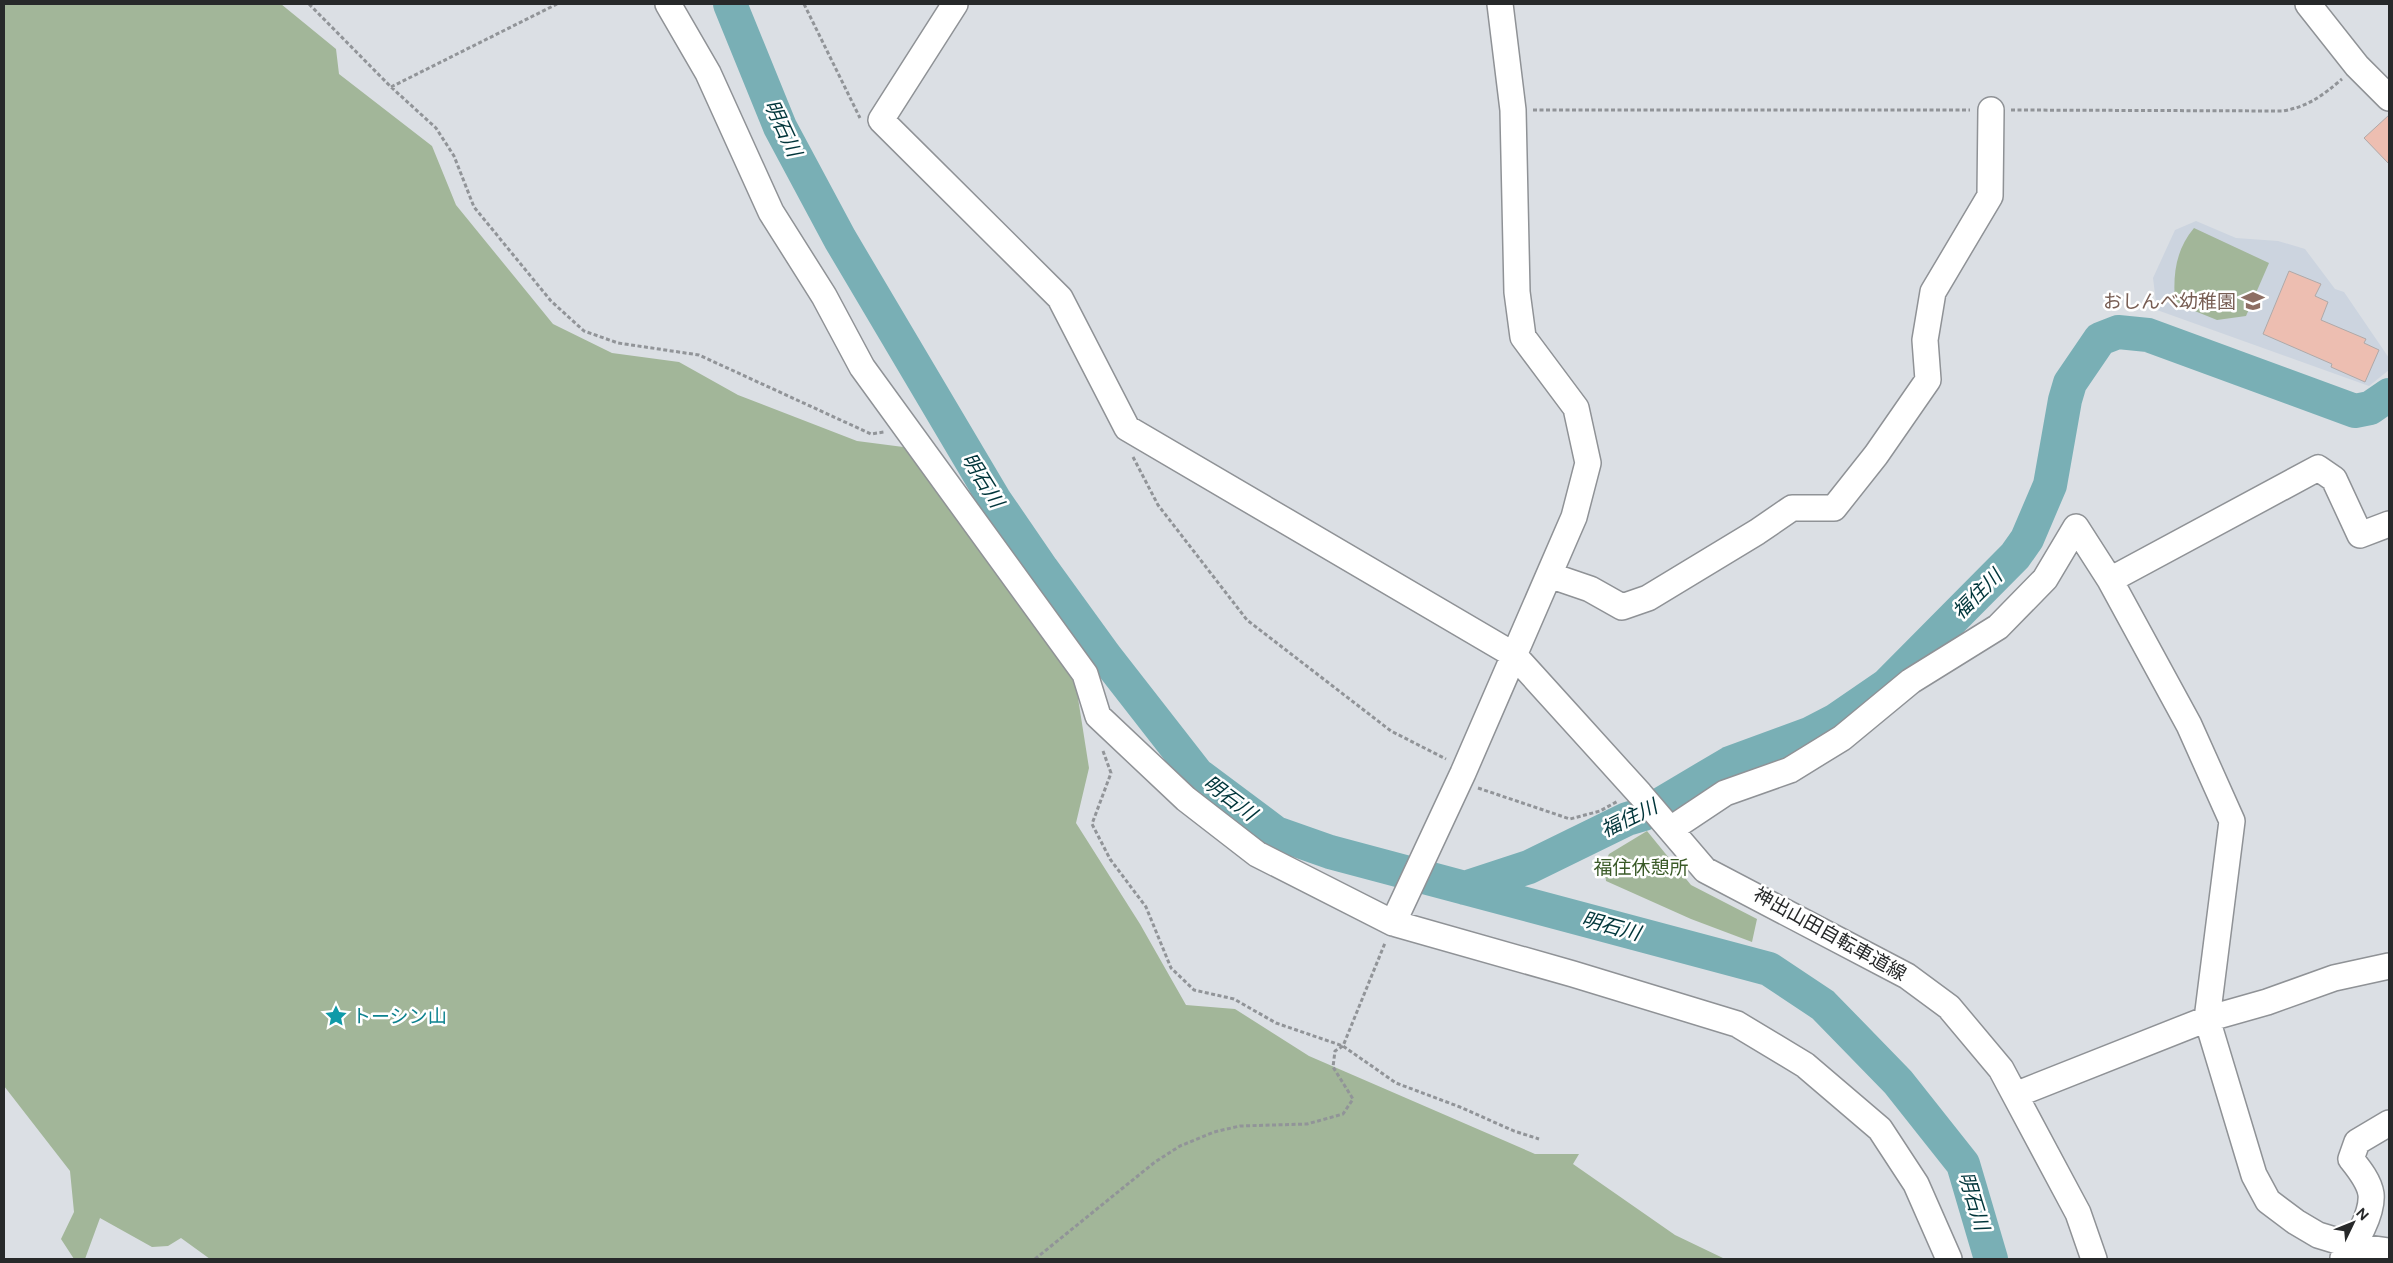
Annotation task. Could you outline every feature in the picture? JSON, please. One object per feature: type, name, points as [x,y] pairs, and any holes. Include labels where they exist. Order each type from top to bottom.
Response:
[{"type":"street","points":[[668,4],[708,73],[771,212],[824,296],[862,367],[1085,674],[1098,716],[1186,799],[1257,854],[1392,923],[1573,974],[1737,1024],[1805,1065],[1880,1129],[1916,1184],[1949,1259]]},
{"type":"street","points":[[955,4],[880,120],[1060,298],[1127,428],[1514,655],[1671,829],[1705,870],[1907,976],[1949,1008],[2001,1069],[2078,1213],[2094,1259]]},
{"type":"street","points":[[1392,923],[1463,773],[1574,517],[1588,463],[1576,408],[1523,337],[1517,292],[1513,110],[1500,4]]},
{"type":"street","points":[[2308,4],[2357,66],[2389,98]]},
{"type":"street","points":[[1549,575],[1590,589],[1622,606],[1648,598],[1757,532],[1792,508],[1834,508],[1876,455],[1928,380],[1925,340],[1933,292],[1990,196],[1991,110]]},
{"type":"street","points":[[2110,580],[2318,468],[2334,479],[2360,535],[2389,524]]},
{"type":"street","points":[[1671,829],[1725,793],[1798,766],[1842,738],[1911,682],[1998,627],[2045,579],[2076,528],[2110,580],[2189,725],[2232,821],[2207,1019],[2254,1175],[2268,1201],[2296,1222],[2348,1253],[2389,1251]]},
{"type":"street","points":[[2015,1095],[2207,1019],[2267,1002],[2334,978],[2389,966]]},
{"type":"street","points":[[2348,1253],[2370,1207],[2370,1193],[2363,1174],[2351,1159],[2356,1142],[2389,1123]]},
{"type":"path","points":[[309,4],[391,88],[436,128],[454,156],[474,207],[551,301],[584,331],[618,344],[699,355],[871,434],[907,429]]},
{"type":"path","points":[[391,88],[556,4]]},
{"type":"path","points":[[1513,110],[2283,111],[2305,107],[2327,92],[2357,66]]},
{"type":"path","points":[[1102,747],[1111,773],[1092,824],[1110,859],[1146,907],[1171,968],[1194,990],[1234,999],[1276,1023],[1343,1046],[1396,1083],[1460,1107],[1514,1131],[1539,1139]]},
{"type":"path","points":[[1035,1259],[1155,1162],[1180,1146],[1214,1132],[1240,1126],[1307,1124],[1343,1114],[1353,1099],[1333,1067],[1334,1051],[1343,1046],[1392,923]]},
{"type":"shaded area","name":"おしんべ幼稚園","points":[[2196,221],[2236,238],[2278,241],[2305,249],[2335,289],[2344,292],[2389,358],[2389,370],[2369,386],[2157,310],[2153,278],[2175,230]]},
{"type":"green space","points":[[4,4],[281,4],[336,49],[339,74],[432,146],[456,205],[553,324],[612,353],[679,362],[738,395],[857,441],[911,448],[1075,679],[1089,768],[1076,823],[1140,924],[1186,1005],[1235,1009],[1309,1056],[1535,1154],[1579,1154],[1573,1164],[1675,1235],[1725,1259],[210,1259],[181,1238],[168,1246],[152,1247],[100,1218],[85,1259],[74,1259],[61,1239],[74,1212],[70,1171],[4,1086]]},
{"type":"green space","points":[[2194,228],[2269,263],[2246,316],[2217,320],[2175,303],[2174,283],[2179,254]]},
{"type":"green space","name":"福住休憩所","points":[[1647,831],[1691,885],[1757,919],[1752,942],[1691,919],[1606,881],[1604,865],[1609,854]]},
{"type":"building","points":[[2389,115],[2389,164],[2364,138]]},
{"type":"building","points":[[2289,271],[2321,284],[2315,296],[2328,302],[2321,320],[2366,339],[2364,343],[2379,350],[2365,382],[2331,367],[2332,364],[2263,334]]},
{"type":"waterway","name":"明石川","points":[[730,4],[780,127],[840,239],[994,499],[1105,656],[1197,774],[1276,833],[1330,852],[1769,969],[1823,1005],[1898,1082],[1963,1164],[1991,1259]]},
{"type":"waterway","name":"福住川","points":[[1465,888],[1529,867],[1627,819],[1644,814],[1730,763],[1809,734],[1836,720],[1887,685],[2015,556],[2027,539],[2050,485],[2065,400],[2070,383],[2100,339],[2118,332],[2148,335],[2355,411],[2370,408],[2389,395]]},
{"type":"place","name":"おしんべ幼稚園","points":[[2253,301]]},
{"type":"place","name":"トーシン山","points":[[336,1016]]}]
